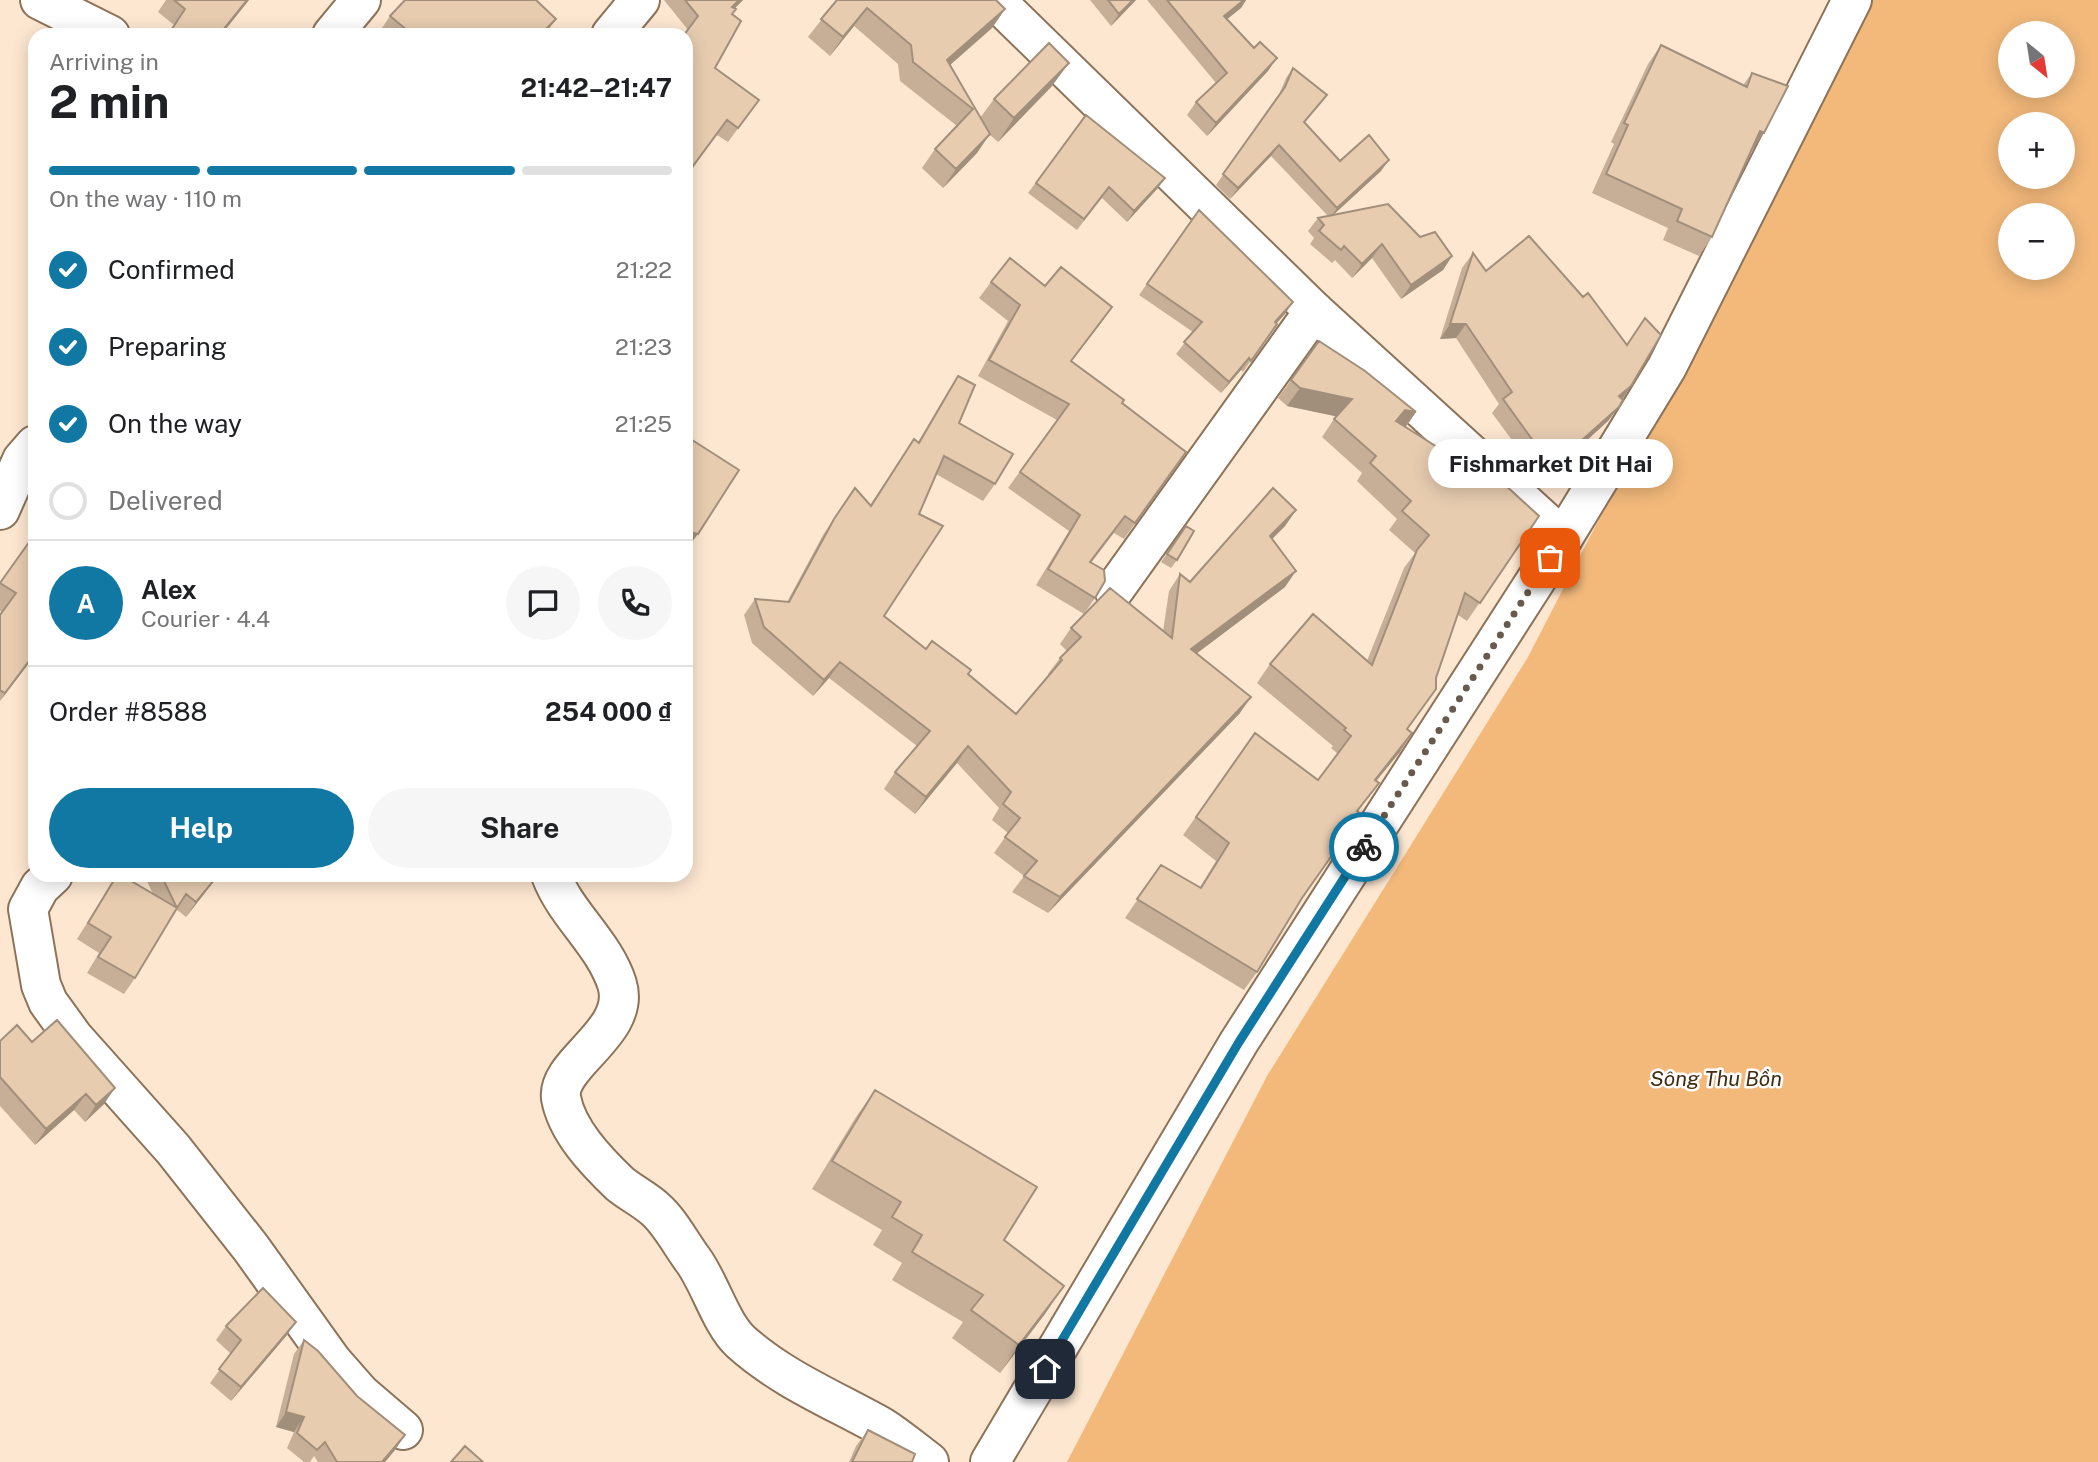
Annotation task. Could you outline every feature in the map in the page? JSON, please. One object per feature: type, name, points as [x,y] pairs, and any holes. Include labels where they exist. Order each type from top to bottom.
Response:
[{"type":"street","points":[[40,0],[96,28]]},
{"type":"street","points":[[338,28],[361,0]]},
{"type":"street","points":[[617,28],[640,0]]},
{"type":"street","points":[[995,0],[1314,312],[1563,538]]},
{"type":"street","points":[[990,1462],[1239,1042],[1563,538],[1667,367],[1852,0]]},
{"type":"street","points":[[1114,590],[1136,555],[1314,312]]},
{"type":"street","points":[[0,510],[22,460],[28,453]]},
{"type":"street","points":[[45,882],[14,899],[48,1002],[74,1038],[173,1149],[251,1248],[332,1361],[361,1394],[403,1430]]},
{"type":"street","points":[[554,882],[560,898],[604,959],[617,984],[618,1001],[613,1019],[563,1080],[560,1095],[567,1121],[583,1143],[621,1184],[656,1209],[697,1266],[738,1340],[776,1370],[884,1429],[929,1462]]},
{"type":"water","name":"Sông Thu Bồn","points":[[1867,0],[2098,0],[2098,1462],[1067,1462],[1267,1076],[1528,657]]},
{"type":"building","points":[[174,0],[247,0],[225,28],[173,28],[185,9]]},
{"type":"building","points":[[405,0],[536,0],[556,19],[547,28],[405,28],[390,16]]},
{"type":"building","points":[[685,0],[739,0],[732,7],[736,9],[732,14],[741,21],[715,68],[759,100],[738,128],[727,120],[693,166],[693,28],[689,28],[698,16]]},
{"type":"building","points":[[837,0],[996,0],[1005,9],[947,60],[990,134],[956,169],[935,149],[973,109],[913,62],[911,45],[867,8],[843,37],[821,19]]},
{"type":"building","points":[[1108,0],[1133,0],[1119,14]]},
{"type":"building","points":[[1167,0],[1244,0],[1224,16],[1254,48],[1260,42],[1277,58],[1216,123],[1196,102],[1227,73]]},
{"type":"building","points":[[1049,43],[1069,63],[1014,118],[994,99]]},
{"type":"building","points":[[1661,45],[1747,87],[1752,73],[1788,86],[1764,133],[1760,131],[1712,237],[1677,221],[1682,209],[1606,174],[1628,125],[1624,123]]},
{"type":"building","points":[[1293,68],[1327,95],[1304,122],[1340,161],[1369,135],[1389,160],[1337,208],[1279,145],[1238,188],[1223,174],[1285,87]]},
{"type":"building","points":[[1086,115],[1165,178],[1134,211],[1109,187],[1084,219],[1036,183]]},
{"type":"building","points":[[1388,204],[1420,237],[1435,232],[1452,256],[1411,285],[1382,244],[1362,264],[1344,246],[1341,250],[1319,231],[1324,225],[1318,218]]},
{"type":"building","points":[[1199,210],[1293,302],[1275,322],[1277,324],[1251,361],[1249,358],[1229,382],[1184,342],[1202,322],[1147,284]]},
{"type":"building","points":[[1529,236],[1583,297],[1588,293],[1627,345],[1645,318],[1661,335],[1631,386],[1619,396],[1623,400],[1619,407],[1552,467],[1503,399],[1512,392],[1466,324],[1450,324],[1473,253],[1486,271]]},
{"type":"building","points":[[1010,258],[1045,286],[1061,267],[1112,307],[1071,361],[1124,400],[1122,403],[1186,452],[1135,523],[1125,516],[1090,562],[1104,570],[1105,581],[1095,598],[1048,569],[1080,515],[1020,472],[1069,404],[989,360],[1020,305],[991,282]]},
{"type":"building","points":[[1319,341],[1365,371],[1416,412],[1405,410],[1396,421],[1472,469],[1478,460],[1539,516],[1480,603],[1465,593],[1436,678],[1436,689],[1407,729],[1412,733],[1375,780],[1379,783],[1357,811],[1361,814],[1302,898],[1257,972],[1137,899],[1161,865],[1201,888],[1229,843],[1196,817],[1255,733],[1318,780],[1351,736],[1344,730],[1346,728],[1270,664],[1313,614],[1372,665],[1417,550],[1429,535],[1402,511],[1411,501],[1370,463],[1376,456],[1334,419],[1352,399],[1300,388],[1291,380]]},
{"type":"building","points":[[958,376],[975,385],[959,423],[1013,454],[995,484],[944,456],[919,514],[943,526],[884,616],[926,649],[932,641],[971,670],[968,674],[1016,714],[1062,660],[1060,658],[1081,637],[1071,628],[1110,588],[1172,638],[1180,574],[1190,582],[1273,488],[1296,510],[1270,536],[1296,571],[1191,649],[1251,697],[1060,897],[1024,876],[1037,861],[1005,837],[1020,818],[1003,804],[1011,792],[968,746],[926,797],[895,772],[930,731],[840,662],[824,680],[764,627],[755,599],[789,602],[834,519],[855,488],[871,506],[914,439],[919,443]]},
{"type":"building","points":[[693,441],[739,470],[698,534],[693,533]]},
{"type":"building","points":[[1186,526],[1194,531],[1177,560],[1167,554]]},
{"type":"building","points":[[28,544],[28,662],[5,693],[0,690],[0,615],[16,593],[0,583]]},
{"type":"building","points":[[113,882],[133,882],[177,908],[135,978],[98,957],[111,937],[88,923]]},
{"type":"building","points":[[164,882],[213,882],[196,902],[186,894],[177,908]]},
{"type":"building","points":[[57,1020],[115,1088],[96,1105],[86,1094],[46,1129],[0,1077],[0,1041],[17,1025],[32,1042]]},
{"type":"building","points":[[875,1090],[1037,1187],[1004,1240],[1064,1286],[1019,1345],[971,1310],[983,1295],[912,1252],[922,1235],[892,1217],[901,1202],[832,1161]]},
{"type":"building","points":[[263,1288],[296,1322],[241,1387],[219,1369],[241,1340],[226,1326]]},
{"type":"building","points":[[304,1340],[318,1351],[357,1396],[405,1435],[382,1462],[337,1462],[325,1442],[317,1450],[297,1433],[304,1417],[286,1412]]},
{"type":"building","points":[[868,1430],[915,1454],[912,1462],[852,1462]]},
{"type":"building","points":[[465,1446],[483,1462],[451,1462]]},
{"type":"way so far","points":[[1364,847],[1550,558]]},
{"type":"place","name":"Fishmarket Dit Hai","points":[[1550,558]]},
{"type":"route","points":[[1045,1369],[1239,1042],[1364,847]]}]
